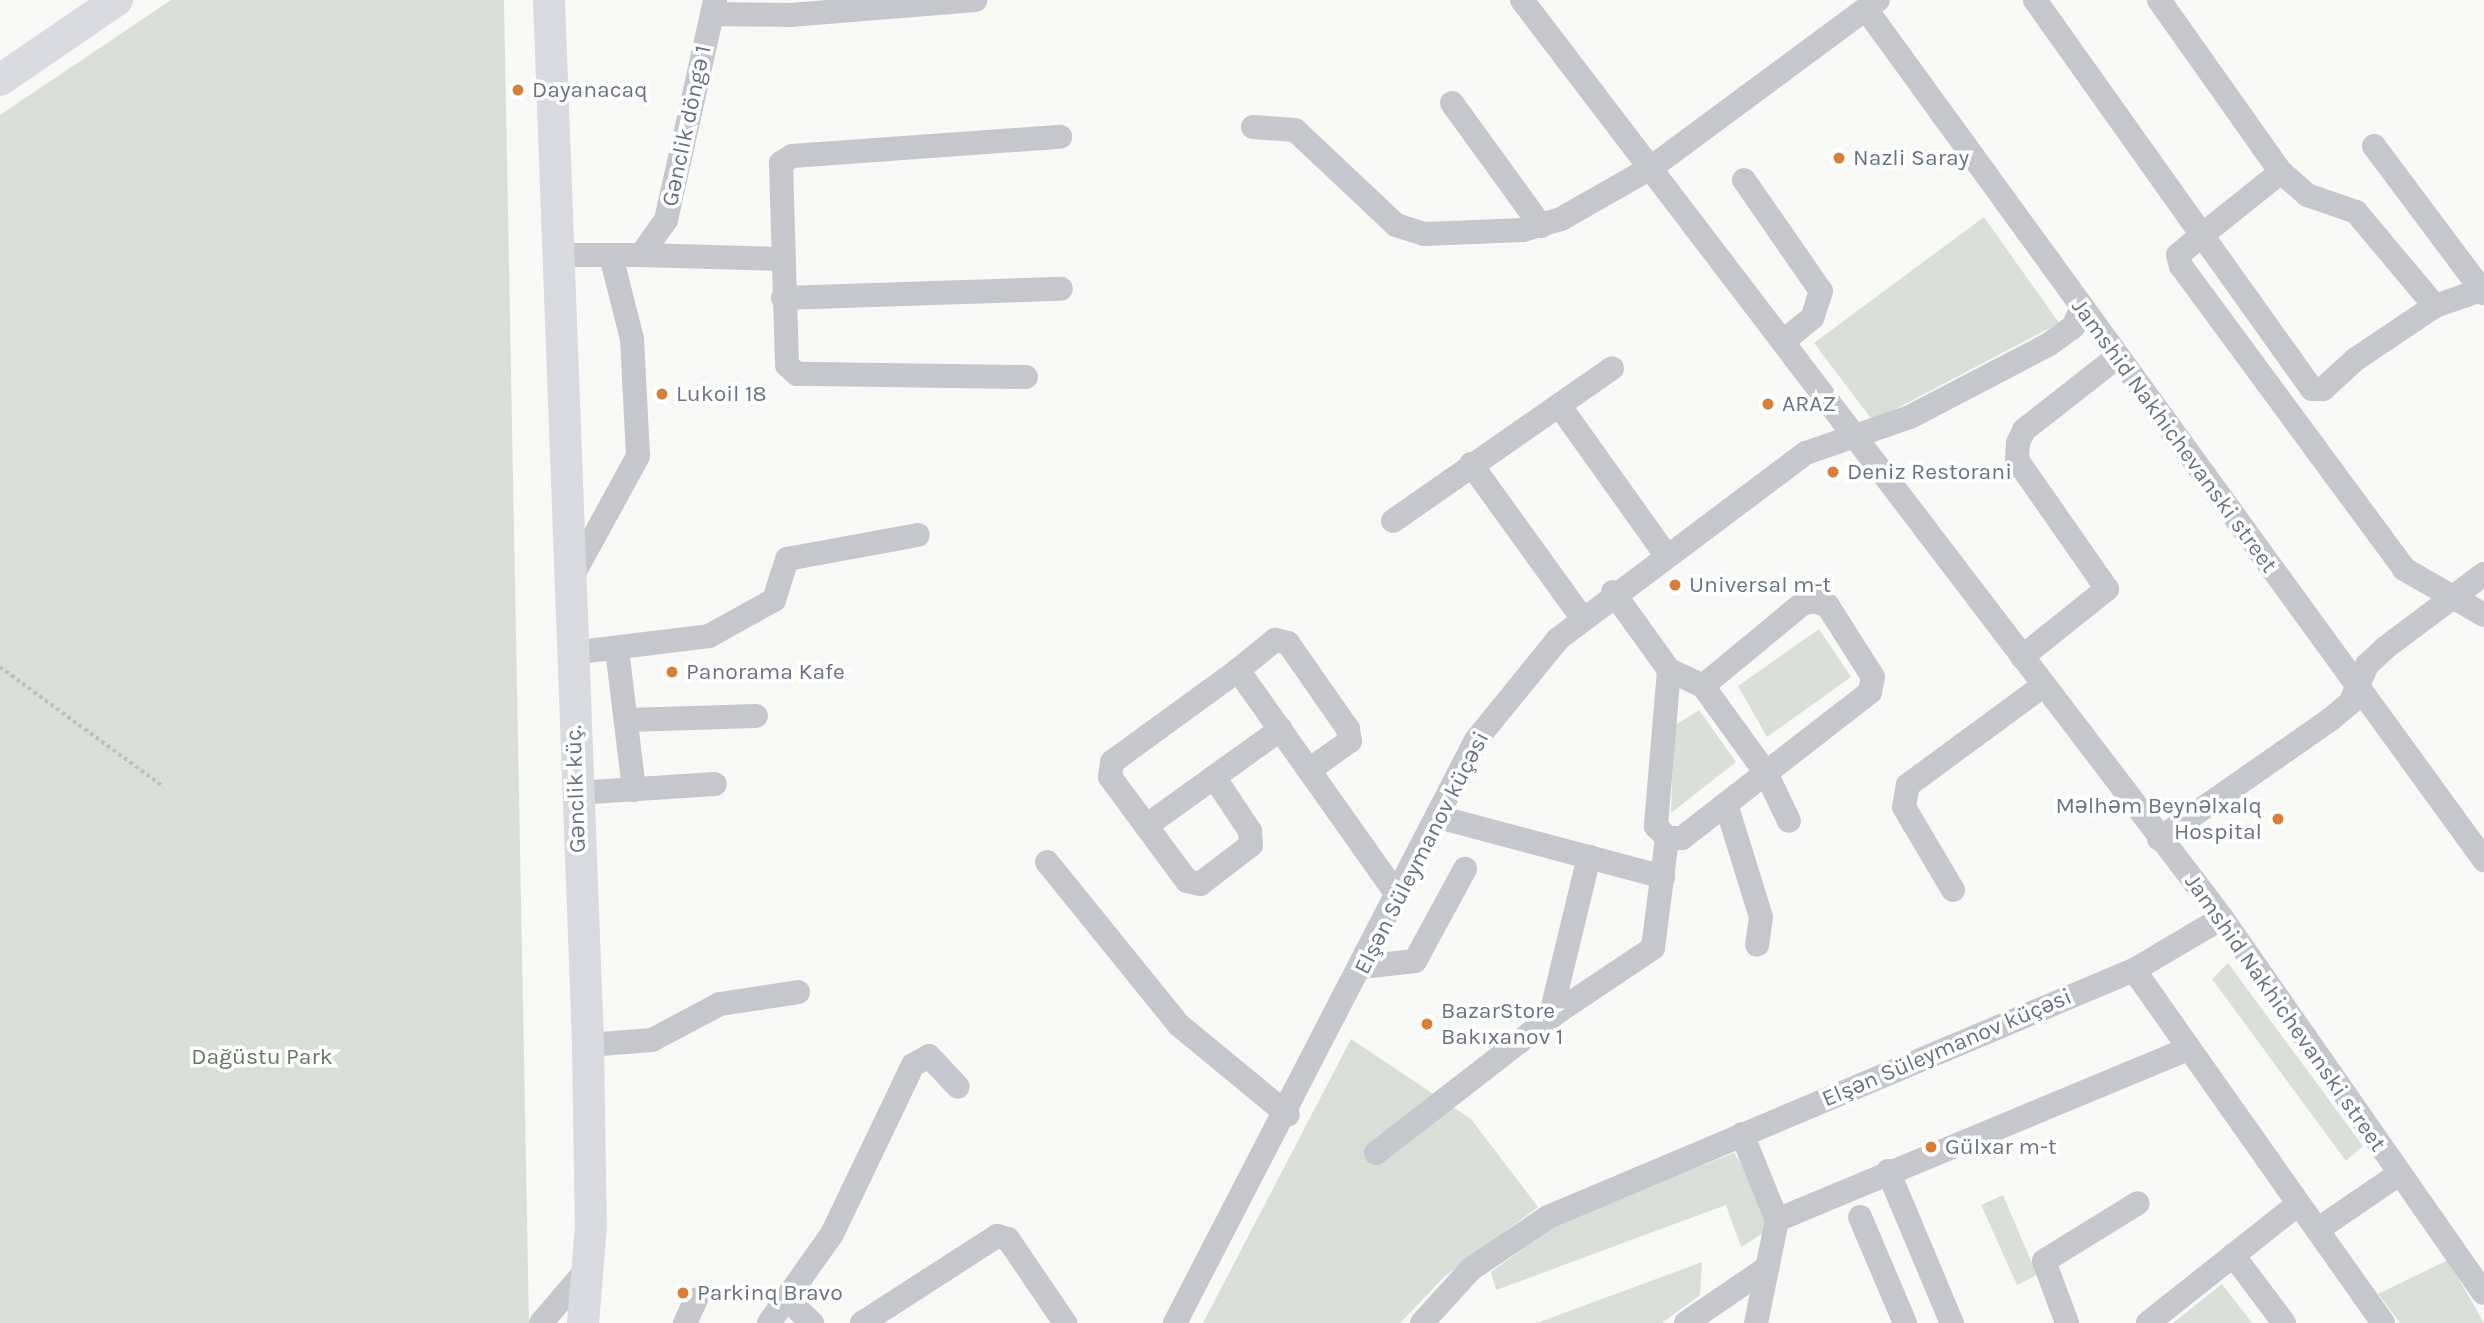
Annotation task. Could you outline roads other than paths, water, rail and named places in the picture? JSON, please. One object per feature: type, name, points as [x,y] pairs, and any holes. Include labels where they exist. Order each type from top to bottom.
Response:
[{"type":"main road","points":[[0,80],[117,0]]},
{"type":"main road","name":"Gənclik küç.","points":[[548,2],[559,255],[567,586],[588,1045],[589,1268],[583,1323]]},
{"type":"street","points":[[713,7],[804,15],[975,0]]},
{"type":"street","name":"Jamshid Nakhichevanski street","points":[[1522,0],[1652,167],[2159,839],[2222,918],[2484,1293]]},
{"type":"street","points":[[2035,0],[2312,388],[2323,389],[2356,359],[2435,306],[2483,291],[2374,146]]},
{"type":"street","points":[[2159,0],[2281,172],[2307,195],[2356,212],[2435,306]]},
{"type":"street","points":[[1253,127],[1294,130],[1384,219],[1405,228],[1452,234],[1541,226],[1652,167],[1872,5]]},
{"type":"street","name":"Jamshid Nakhichevanski street","points":[[1872,5],[2081,310],[2484,860]]},
{"type":"street","name":"Gənclik döngə 1","points":[[641,255],[666,220],[678,185],[713,7]]},
{"type":"street","points":[[1452,103],[1541,226]]},
{"type":"street","points":[[1026,377],[797,374],[787,365],[780,259],[781,163],[792,156],[1060,137]]},
{"type":"street","points":[[2281,172],[2178,255],[2181,266],[2404,569],[2450,600],[2484,615]]},
{"type":"street","points":[[1744,180],[1821,291],[1812,318],[1784,341]]},
{"type":"street","points":[[559,255],[780,259]]},
{"type":"street","points":[[567,586],[638,456],[632,339],[611,256]]},
{"type":"street","points":[[782,298],[1061,289]]},
{"type":"street","name":"Elşən Süleymanov küçəsi","points":[[1175,1323],[1287,1115],[1476,740],[1558,639],[1613,592],[1805,453],[1910,417],[2048,345],[2073,327],[2081,310]]},
{"type":"street","points":[[2022,657],[2107,589],[2017,460],[2018,443],[2024,430],[2117,357]]},
{"type":"street","points":[[1393,521],[1612,368]]},
{"type":"street","points":[[1559,405],[1666,555]]},
{"type":"street","points":[[1471,464],[1582,618]]},
{"type":"street","points":[[571,653],[709,636],[774,600],[787,559],[918,535]]},
{"type":"street","points":[[2159,839],[2331,719],[2385,648],[2484,574]]},
{"type":"street","points":[[1613,592],[1669,670],[1703,686],[1766,773],[1788,821]]},
{"type":"street","points":[[1669,670],[1656,826],[1667,838],[1682,838],[1870,692],[1873,677],[1828,606],[1802,604],[1703,686]]},
{"type":"street","points":[[1214,778],[1250,831],[1251,845],[1200,884],[1187,881],[1110,777],[1112,762],[1275,640],[1296,653],[1348,729],[1350,741],[1309,769]]},
{"type":"street","points":[[617,649],[628,720],[634,790]]},
{"type":"street","points":[[1238,670],[1398,896]]},
{"type":"street","points":[[1953,890],[1904,807],[1908,785],[2043,686]]},
{"type":"street","points":[[628,720],[756,716]]},
{"type":"street","points":[[1146,826],[1281,729]]},
{"type":"street","points":[[576,793],[715,784]]},
{"type":"street","points":[[1726,804],[1761,917],[1757,945]]},
{"type":"street","points":[[1437,817],[1663,877]]},
{"type":"street","points":[[1376,1153],[1550,1018],[1653,948],[1667,838]]},
{"type":"street","points":[[1550,1018],[1589,857]]},
{"type":"street","points":[[1047,862],[1179,1026],[1287,1115]]},
{"type":"street","points":[[1362,967],[1415,961],[1465,869]]},
{"type":"street","name":"Elşən Süleymanov küçəsi","points":[[1422,1323],[1471,1269],[1548,1217],[2134,970],[2222,918]]},
{"type":"street","points":[[2134,970],[2187,1049],[2383,1323]]},
{"type":"street","points":[[588,1045],[652,1040],[720,1004],[798,992]]},
{"type":"street","points":[[1777,1220],[1888,1171],[2187,1049]]},
{"type":"street","points":[[769,1323],[848,1207],[913,1065],[929,1056],[958,1087]]},
{"type":"street","points":[[1742,1135],[1777,1220],[1756,1323]]},
{"type":"street","points":[[1888,1171],[1952,1323]]},
{"type":"street","points":[[2316,1230],[2399,1174]]},
{"type":"street","points":[[2067,1323],[2044,1261],[2138,1203]]},
{"type":"street","points":[[2148,1323],[2298,1204]]},
{"type":"street","points":[[1860,1217],[1905,1323]]},
{"type":"street","points":[[862,1323],[997,1236],[1008,1239],[1065,1323]]},
{"type":"street","points":[[2233,1255],[2284,1323]]},
{"type":"street","points":[[1686,1323],[1768,1267]]},
{"type":"street","points":[[541,1323],[589,1268]]},
{"type":"street","points":[[685,1323],[696,1299]]},
{"type":"street","points":[[787,1299],[812,1323]]},
{"type":"place","name":"Dayanacaq","points":[[518,90]]},
{"type":"place","name":"Nazli Saray","points":[[1839,158]]},
{"type":"place","name":"Lukoil 18","points":[[662,394]]},
{"type":"place","name":"ARAZ","points":[[1768,404]]},
{"type":"place","name":"Deniz Restorani","points":[[1833,472]]},
{"type":"place","name":"Universal m-t","points":[[1675,585]]},
{"type":"place","name":"Panorama Kafe","points":[[672,672]]},
{"type":"place","name":"Məlhəm Beynəlxalq Hospital","points":[[2278,819]]},
{"type":"place","name":"BazarStore Bakıxanov 1","points":[[1427,1024]]},
{"type":"place","name":"Gülxar m-t","points":[[1931,1147]]},
{"type":"place","name":"Parkinq Bravo","points":[[683,1293]]},
{"type":"park label","name":"Dağüstu Park","points":[[262,1057]]}]
